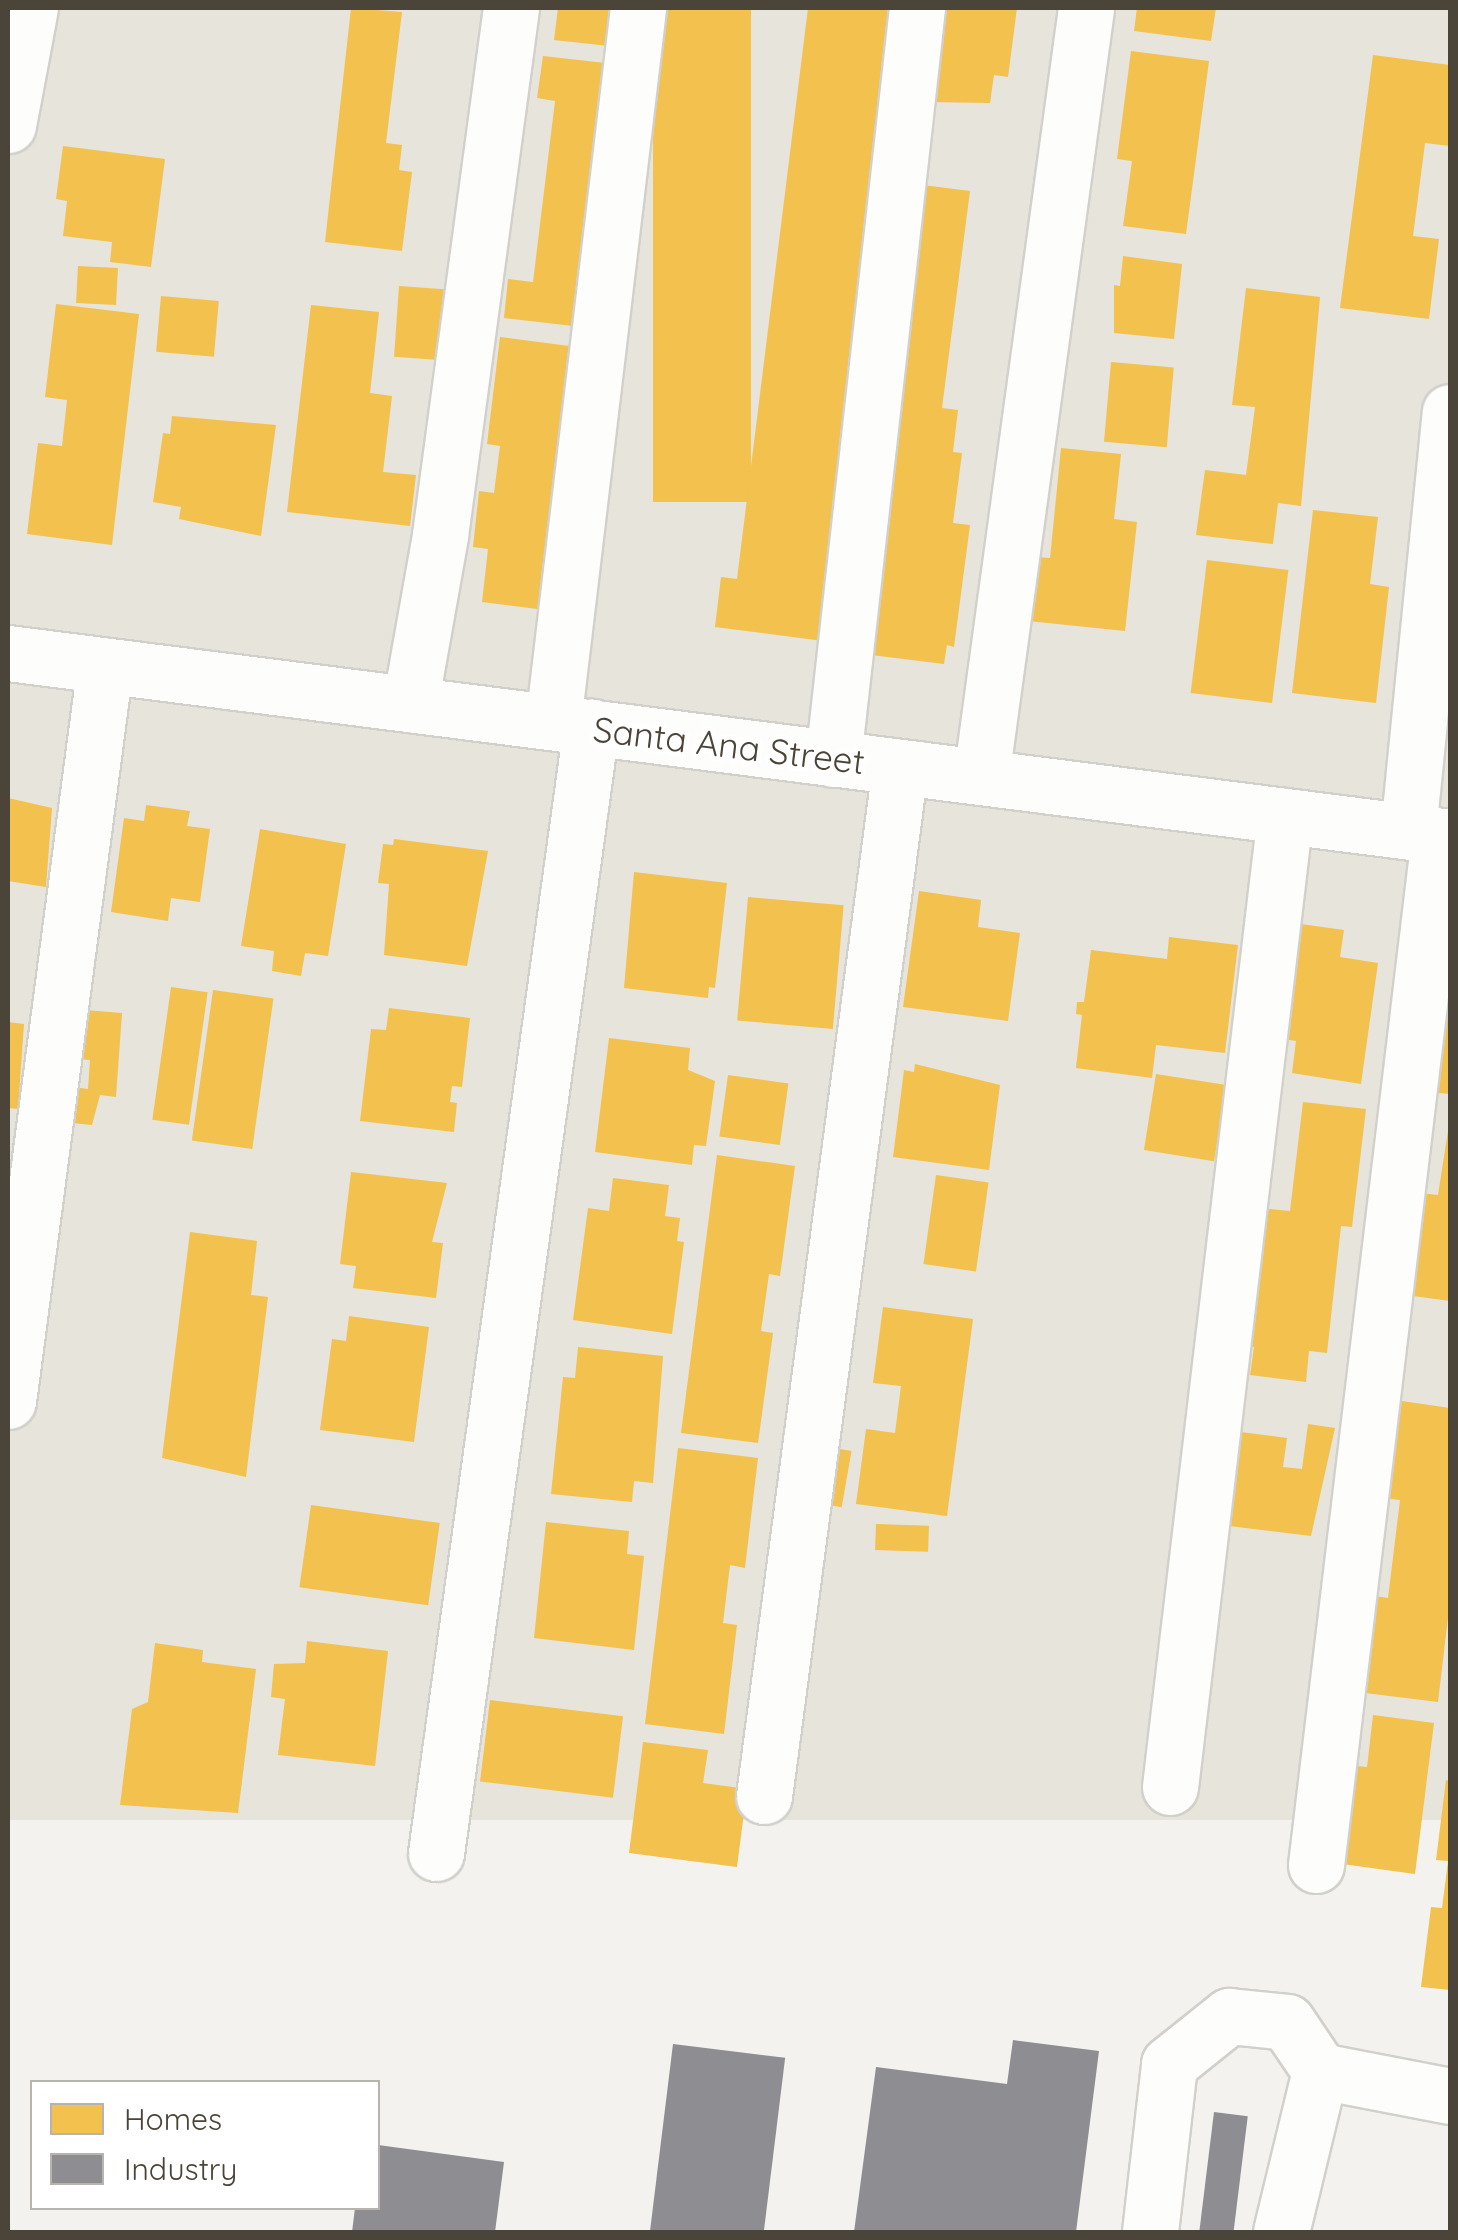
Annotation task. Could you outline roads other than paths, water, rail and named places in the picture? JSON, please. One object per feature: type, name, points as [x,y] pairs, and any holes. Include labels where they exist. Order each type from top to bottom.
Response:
[{"type":"street","points":[[8,125],[30,8]]},
{"type":"street","points":[[410,704],[442,516],[510,8]]},
{"type":"street","points":[[436,1853],[572,725],[638,8]]},
{"type":"street","points":[[833,758],[917,8]]},
{"type":"street","points":[[981,777],[1086,8]]},
{"type":"street","points":[[1316,1865],[1433,835],[1450,412]]},
{"type":"street","name":"Santa Ana Street","points":[[8,652],[1433,835]]},
{"type":"street","points":[[8,1401],[105,666]]},
{"type":"street","points":[[764,1796],[900,767]]},
{"type":"street","points":[[1170,1787],[1285,816]]},
{"type":"street","points":[[1150,2232],[1169,2064],[1229,2016],[1288,2022],[1320,2071],[1450,2096]]},
{"type":"street","points":[[1281,2232],[1320,2071]]}]
